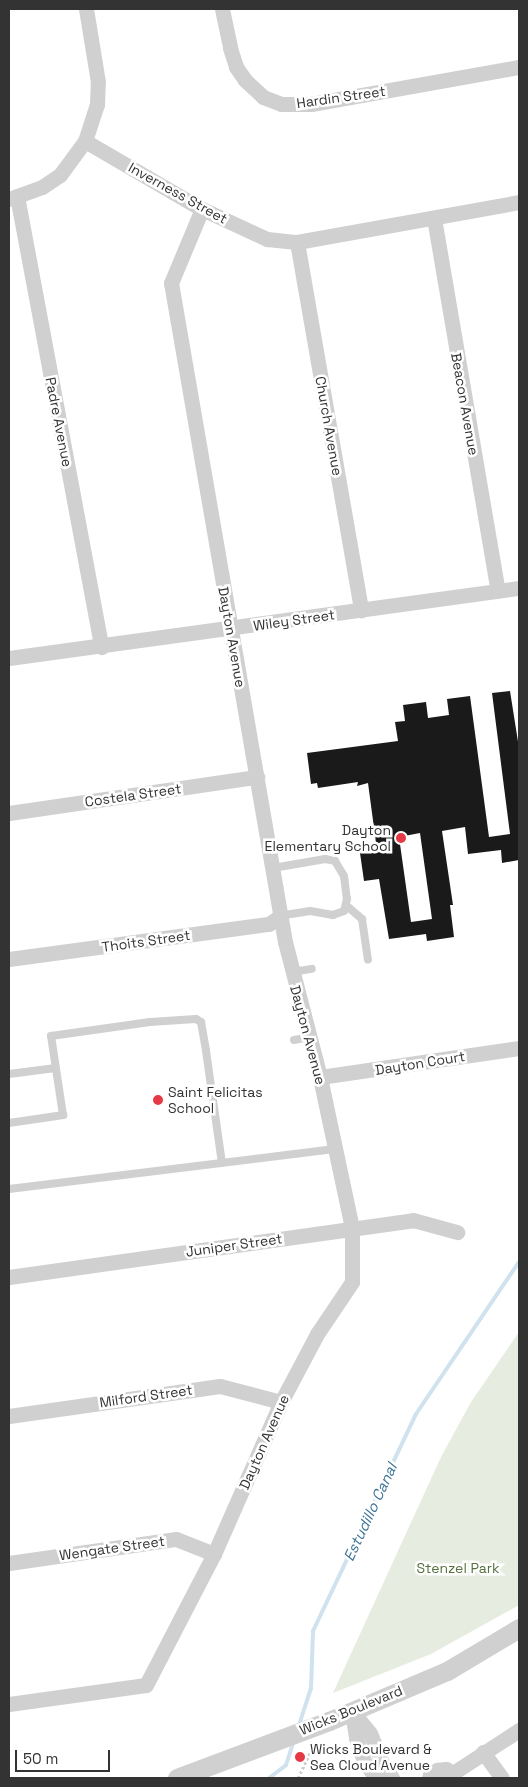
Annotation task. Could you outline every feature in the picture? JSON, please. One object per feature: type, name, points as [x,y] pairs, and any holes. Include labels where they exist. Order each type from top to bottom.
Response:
[{"type":"street","points":[[13,198],[42,186],[60,175],[85,141],[97,105],[98,82],[86,9]]},
{"type":"street","name":"Hardin Street","points":[[222,9],[236,67],[245,80],[263,97],[281,104],[311,104],[519,66]]},
{"type":"street","name":"Inverness Street","points":[[85,141],[202,209],[267,239],[297,242],[519,202]]},
{"type":"street","name":"Padre Avenue","points":[[13,198],[101,647]]},
{"type":"street","name":"Dayton Avenue","points":[[9,1704],[146,1685],[214,1554],[281,1402],[317,1334],[352,1282],[352,1228],[320,1078],[302,1039],[292,972],[280,916],[171,283],[202,209]]},
{"type":"street","name":"Beacon Avenue","points":[[434,218],[498,591]]},
{"type":"street","name":"Church Avenue","points":[[297,242],[361,610]]},
{"type":"street","name":"Wiley Street","points":[[9,658],[101,647],[519,588]]},
{"type":"street","name":"Costela Street","points":[[9,813],[257,777]]},
{"type":"street","name":"Thoits Street","points":[[9,959],[269,924],[280,916]]},
{"type":"street","name":"Dayton Court","points":[[320,1078],[519,1048]]},
{"type":"street","name":"Juniper Street","points":[[9,1277],[413,1220],[457,1232]]},
{"type":"street","name":"Milford Street","points":[[9,1416],[220,1386],[281,1402]]},
{"type":"street","name":"Wengate Street","points":[[9,1564],[176,1539],[214,1554]]},
{"type":"street","name":"Wicks Boulevard","points":[[177,1778],[318,1725],[447,1671],[519,1628]]},
{"type":"street","points":[[352,1711],[356,1738],[364,1761],[376,1778]]},
{"type":"street","points":[[352,1711],[370,1733],[382,1763],[392,1778]]},
{"type":"street","points":[[429,1778],[437,1770],[446,1769],[453,1776],[483,1752],[519,1730]]},
{"type":"street","points":[[483,1752],[502,1778]]},
{"type":"lane","points":[[273,868],[325,859],[334,861],[344,876],[346,906],[340,914],[326,915],[310,911],[280,916]]},
{"type":"lane","points":[[346,906],[362,919],[368,960]]},
{"type":"lane","points":[[292,972],[312,969]]},
{"type":"lane","points":[[9,1123],[63,1115],[51,1036],[150,1022],[196,1019],[201,1022],[222,1163]]},
{"type":"lane","points":[[9,1074],[56,1068]]},
{"type":"lane","points":[[9,1189],[335,1149]]},
{"type":"path","points":[[298,1778],[318,1725]]},
{"type":"green space","name":"Stenzel Park","points":[[519,1332],[519,1605],[431,1654],[333,1693],[441,1457],[471,1402]]},
{"type":"building","points":[[510,691],[519,748],[519,860],[502,863],[501,850],[468,854],[465,827],[442,831],[453,905],[450,905],[454,937],[427,941],[426,934],[389,939],[379,879],[364,881],[359,846],[376,843],[368,783],[357,786],[358,782],[318,788],[317,783],[311,784],[307,753],[398,741],[395,722],[405,721],[403,705],[426,702],[428,718],[449,715],[447,699],[470,696],[489,837],[510,834],[492,693]],"holes":[[[420,833],[432,919],[411,922],[399,837]]]},
{"type":"waterway","name":"Estudillo Canal","points":[[299,1725],[311,1689],[313,1631],[416,1414],[519,1262]]},
{"type":"waterway","name":"Estudillo Canal","points":[[269,1778],[286,1765],[294,1741]]},
{"type":"place","name":"Dayton Elementary School","points":[[401,838]]},
{"type":"place","name":"Saint Felicitas School","points":[[158,1100]]},
{"type":"place","name":"Wicks Boulevard & Sea Cloud Avenue","points":[[300,1757]]}]
